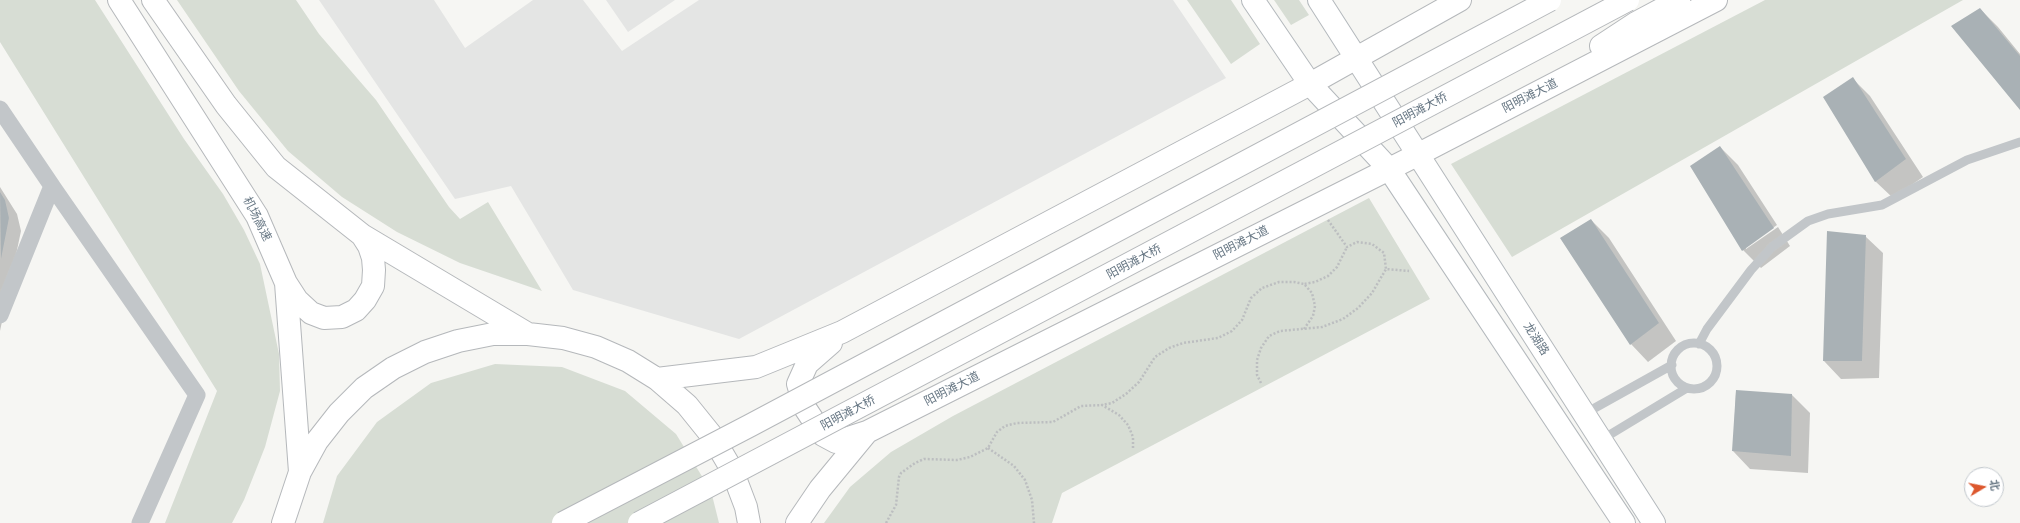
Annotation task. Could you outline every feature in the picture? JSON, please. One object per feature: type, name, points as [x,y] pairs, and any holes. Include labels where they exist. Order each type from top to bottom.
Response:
[{"type":"main road","name":"机场高速","points":[[119,0],[257,216],[286,283],[300,472]]},
{"type":"main road","points":[[153,0],[226,105],[276,167],[362,235],[528,334]]},
{"type":"main road","points":[[1253,0],[1310,84],[1389,169],[1624,523]]},
{"type":"main road","name":"龙湖路","points":[[1319,0],[1654,523]]},
{"type":"main road","points":[[657,379],[756,368],[842,332],[1310,84],[1460,0]]},
{"type":"main road","points":[[563,523],[752,425],[1550,0]]},
{"type":"main road","name":"阳明滩大桥","points":[[639,523],[1628,0]]},
{"type":"main road","points":[[1499,112],[1636,23],[1679,0]]},
{"type":"main road","name":"阳明滩大道","points":[[797,523],[820,489],[868,432],[1417,155],[1716,0]]},
{"type":"main road","points":[[286,283],[297,300],[311,313],[324,318],[342,317],[356,310],[365,300],[373,286],[373,258],[362,235]]},
{"type":"main road","points":[[842,332],[807,364],[798,384],[805,408],[823,435],[836,442],[868,432]]},
{"type":"main road","points":[[282,521],[300,472],[317,440],[339,413],[364,388],[393,368],[425,352],[458,341],[493,334],[528,334],[563,338],[596,347],[628,361],[657,379],[687,405],[712,436],[732,470],[746,507],[749,523]]},
{"type":"street","points":[[0,109],[197,395],[140,523]]},
{"type":"street","points":[[0,315],[52,186]]},
{"type":"lane","points":[[1699,344],[1716,316],[1751,270],[1772,247],[1804,224],[1828,214],[1882,205],[1967,160],[2020,142]]},
{"type":"lane","points":[[1692,343],[1699,344],[1705,346],[1715,356],[1717,370],[1711,381],[1706,386],[1694,389],[1687,388],[1677,380],[1673,374],[1672,365],[1675,355],[1679,349],[1692,343]]},
{"type":"lane","points":[[1584,414],[1672,365]]},
{"type":"lane","points":[[1601,440],[1687,388]]},
{"type":"path","points":[[1318,205],[1346,247]]},
{"type":"path","points":[[886,523],[896,505],[899,477],[901,473],[924,459],[957,460],[970,458],[988,448],[998,432],[1005,426],[1017,423],[1053,422],[1081,406],[1112,403],[1126,394],[1139,382],[1155,358],[1165,351],[1182,343],[1218,338],[1232,331],[1242,320],[1252,298],[1262,288],[1279,282],[1304,284],[1316,282],[1328,276],[1337,267],[1346,247],[1362,242],[1377,246],[1384,253],[1386,269],[1372,293],[1350,315],[1322,327],[1280,331],[1270,336],[1258,354],[1257,375],[1261,383]]},
{"type":"path","points":[[1386,269],[1409,270]]},
{"type":"path","points":[[1304,284],[1312,293],[1314,306],[1313,316],[1304,329]]},
{"type":"path","points":[[1102,405],[1119,415],[1128,425],[1133,437],[1133,448]]},
{"type":"path","points":[[988,448],[1014,466],[1025,480],[1032,500],[1034,523]]},
{"type":"shaded area","points":[[0,0],[95,0],[184,139],[223,194],[244,230],[260,264],[279,354],[280,391],[265,447],[244,500],[232,523],[165,523],[217,391],[0,42]]},
{"type":"shaded area","points":[[177,0],[296,0],[319,34],[376,100],[449,207],[460,219],[488,202],[542,291],[460,263],[397,232],[342,197],[288,151],[239,91]]},
{"type":"shaded area","points":[[319,0],[434,0],[465,48],[533,0],[583,0],[622,51],[699,0],[1173,0],[1226,78],[739,339],[573,290],[511,186],[455,199]]},
{"type":"shaded area","points":[[606,0],[675,0],[628,32]]},
{"type":"shaded area","points":[[1187,0],[1231,0],[1260,44],[1231,64]]},
{"type":"shaded area","points":[[1274,0],[1299,0],[1309,15],[1291,25]]},
{"type":"shaded area","points":[[1765,0],[1963,0],[1512,257],[1451,164]]},
{"type":"shaded area","points":[[1369,198],[1430,299],[1062,493],[1052,523],[824,523],[850,487],[891,452],[953,416]]},
{"type":"shaded area","points":[[495,364],[562,367],[625,391],[676,434],[711,491],[719,523],[323,523],[337,476],[377,422],[431,383]]},
{"type":"building","points":[[1980,8],[2020,56],[2020,110],[1951,26]]},
{"type":"building","points":[[1853,77],[1906,159],[1875,182],[1823,97]]},
{"type":"building","points":[[1720,146],[1774,228],[1742,251],[1690,166]]},
{"type":"building","points":[[0,192],[5,200],[9,218],[1,259]]},
{"type":"building","points":[[1591,219],[1659,323],[1630,345],[1560,238]]},
{"type":"building","points":[[1827,231],[1866,235],[1862,361],[1823,361]]},
{"type":"building","points":[[1736,390],[1792,394],[1791,456],[1732,451]]}]
